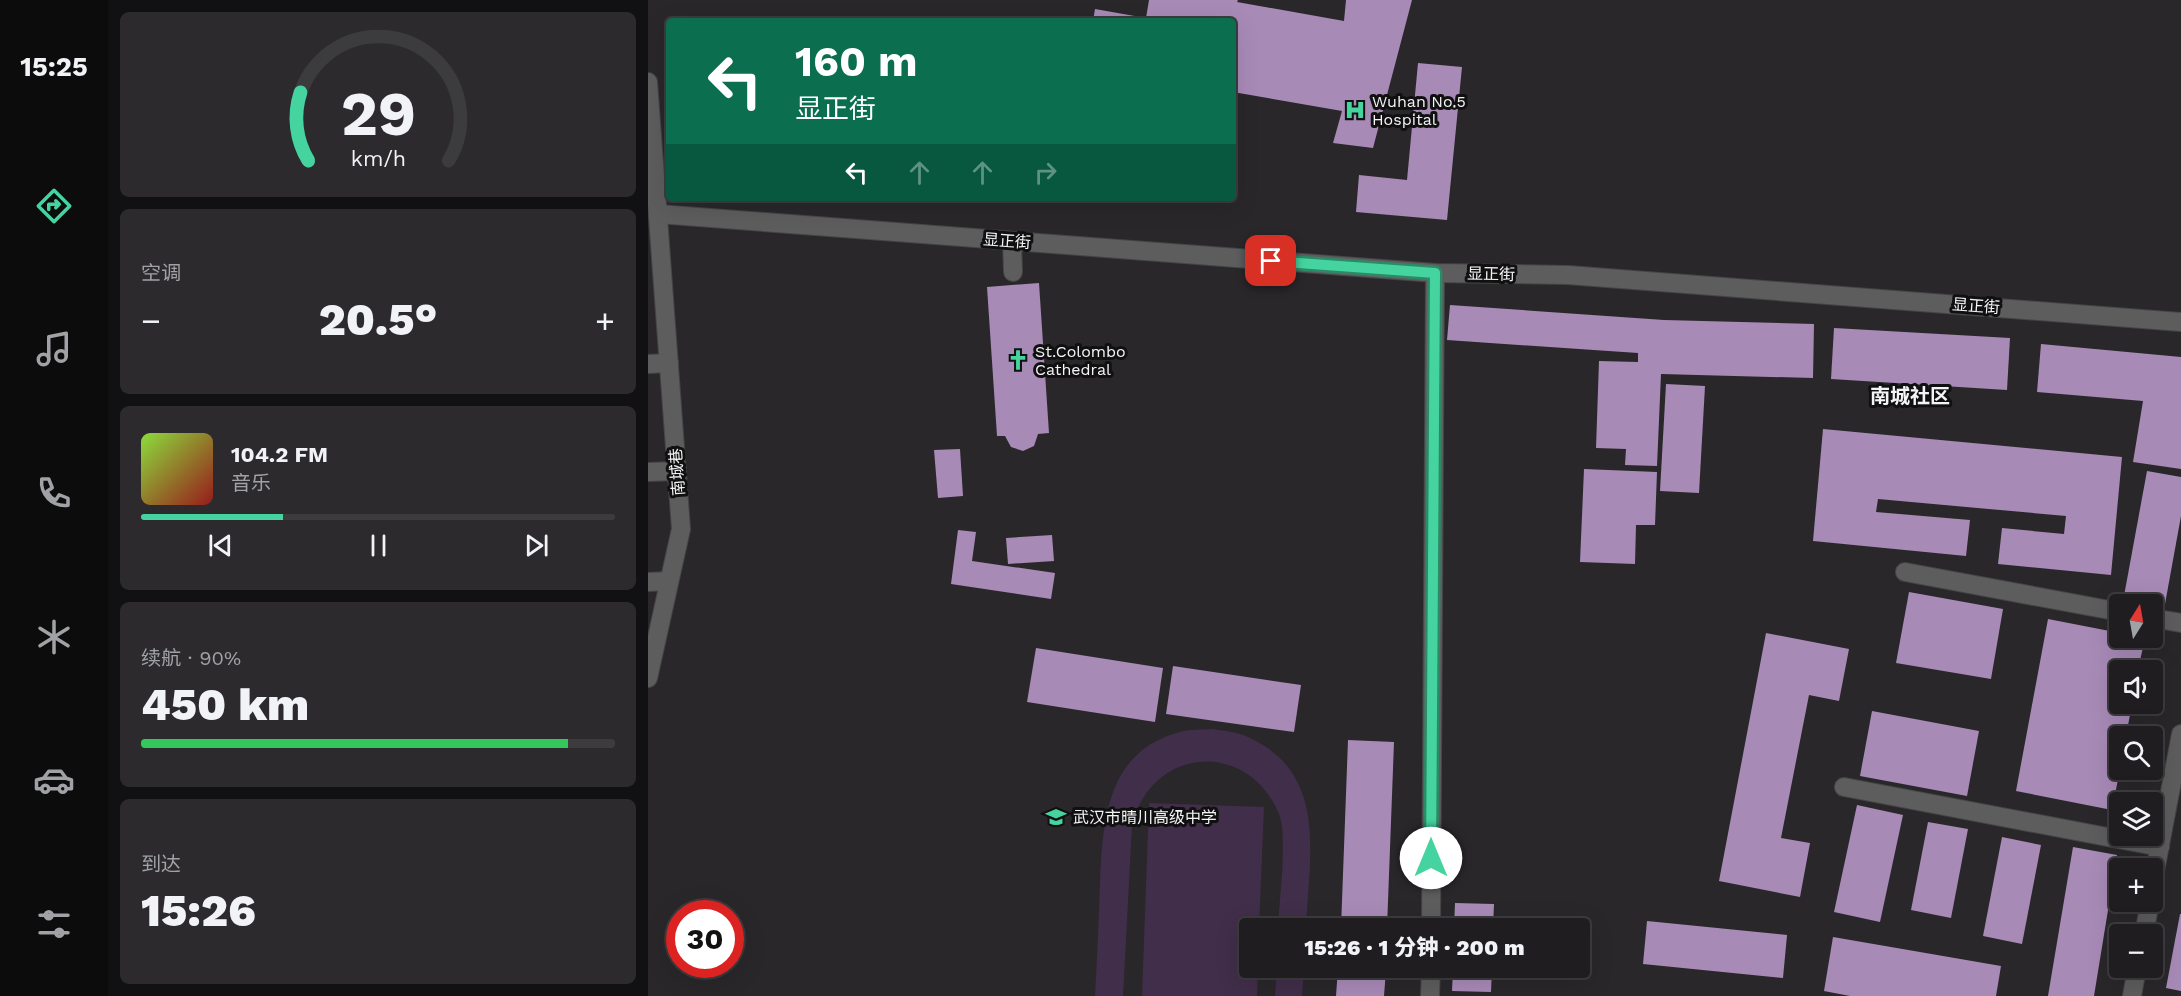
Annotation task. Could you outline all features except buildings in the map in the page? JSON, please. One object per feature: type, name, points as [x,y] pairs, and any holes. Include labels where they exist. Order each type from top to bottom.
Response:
[{"type":"street","name":"南城巷","points":[[648,82],[658,214],[655,263],[669,363],[681,529],[648,678]]},
{"type":"street","name":"显正街","points":[[658,214],[1435,273],[1568,275],[2181,322]]},
{"type":"street","points":[[1012,241],[1013,272]]},
{"type":"street","points":[[1431,918],[1435,273]]},
{"type":"street","points":[[648,364],[669,363]]},
{"type":"street","points":[[648,472],[677,471]]},
{"type":"street","points":[[1905,572],[2109,610]]},
{"type":"street","points":[[648,582],[669,581]]},
{"type":"street","points":[[2163,620],[2181,623]]},
{"type":"street","points":[[2158,858],[2181,734]]},
{"type":"street","points":[[1844,787],[2160,847]]},
{"type":"street","points":[[1430,996],[1431,978]]},
{"type":"street","points":[[2132,996],[2135,978]]},
{"type":"shaded area","points":[[1213,729],[1244,735],[1274,753],[1292,772],[1303,795],[1308,819],[1310,873],[1307,918],[1279,918],[1283,853],[1282,824],[1265,790],[1246,773],[1224,764],[1201,762],[1179,767],[1159,779],[1143,799],[1132,825],[1123,996],[1095,996],[1101,858],[1107,812],[1114,790],[1123,771],[1137,755],[1156,741],[1192,730]]},
{"type":"shaded area","points":[[1149,803],[1264,807],[1259,918],[1239,918],[1239,978],[1258,978],[1257,996],[1142,996]]},
{"type":"shaded area","points":[[1276,978],[1303,978],[1302,996],[1275,996]]},
{"type":"place","name":"Wuhan No.5 Hospital","points":[[1355,110]]},
{"type":"place","name":"St.Colombo Cathedral","points":[[1018,360]]},
{"type":"place","name":"武汉市晴川高级中学","points":[[1056,817]]},
{"type":"district","name":"南城社区","points":[[1910,396]]},
{"type":"route","points":[[1271,261],[1435,273],[1431,858]]}]
